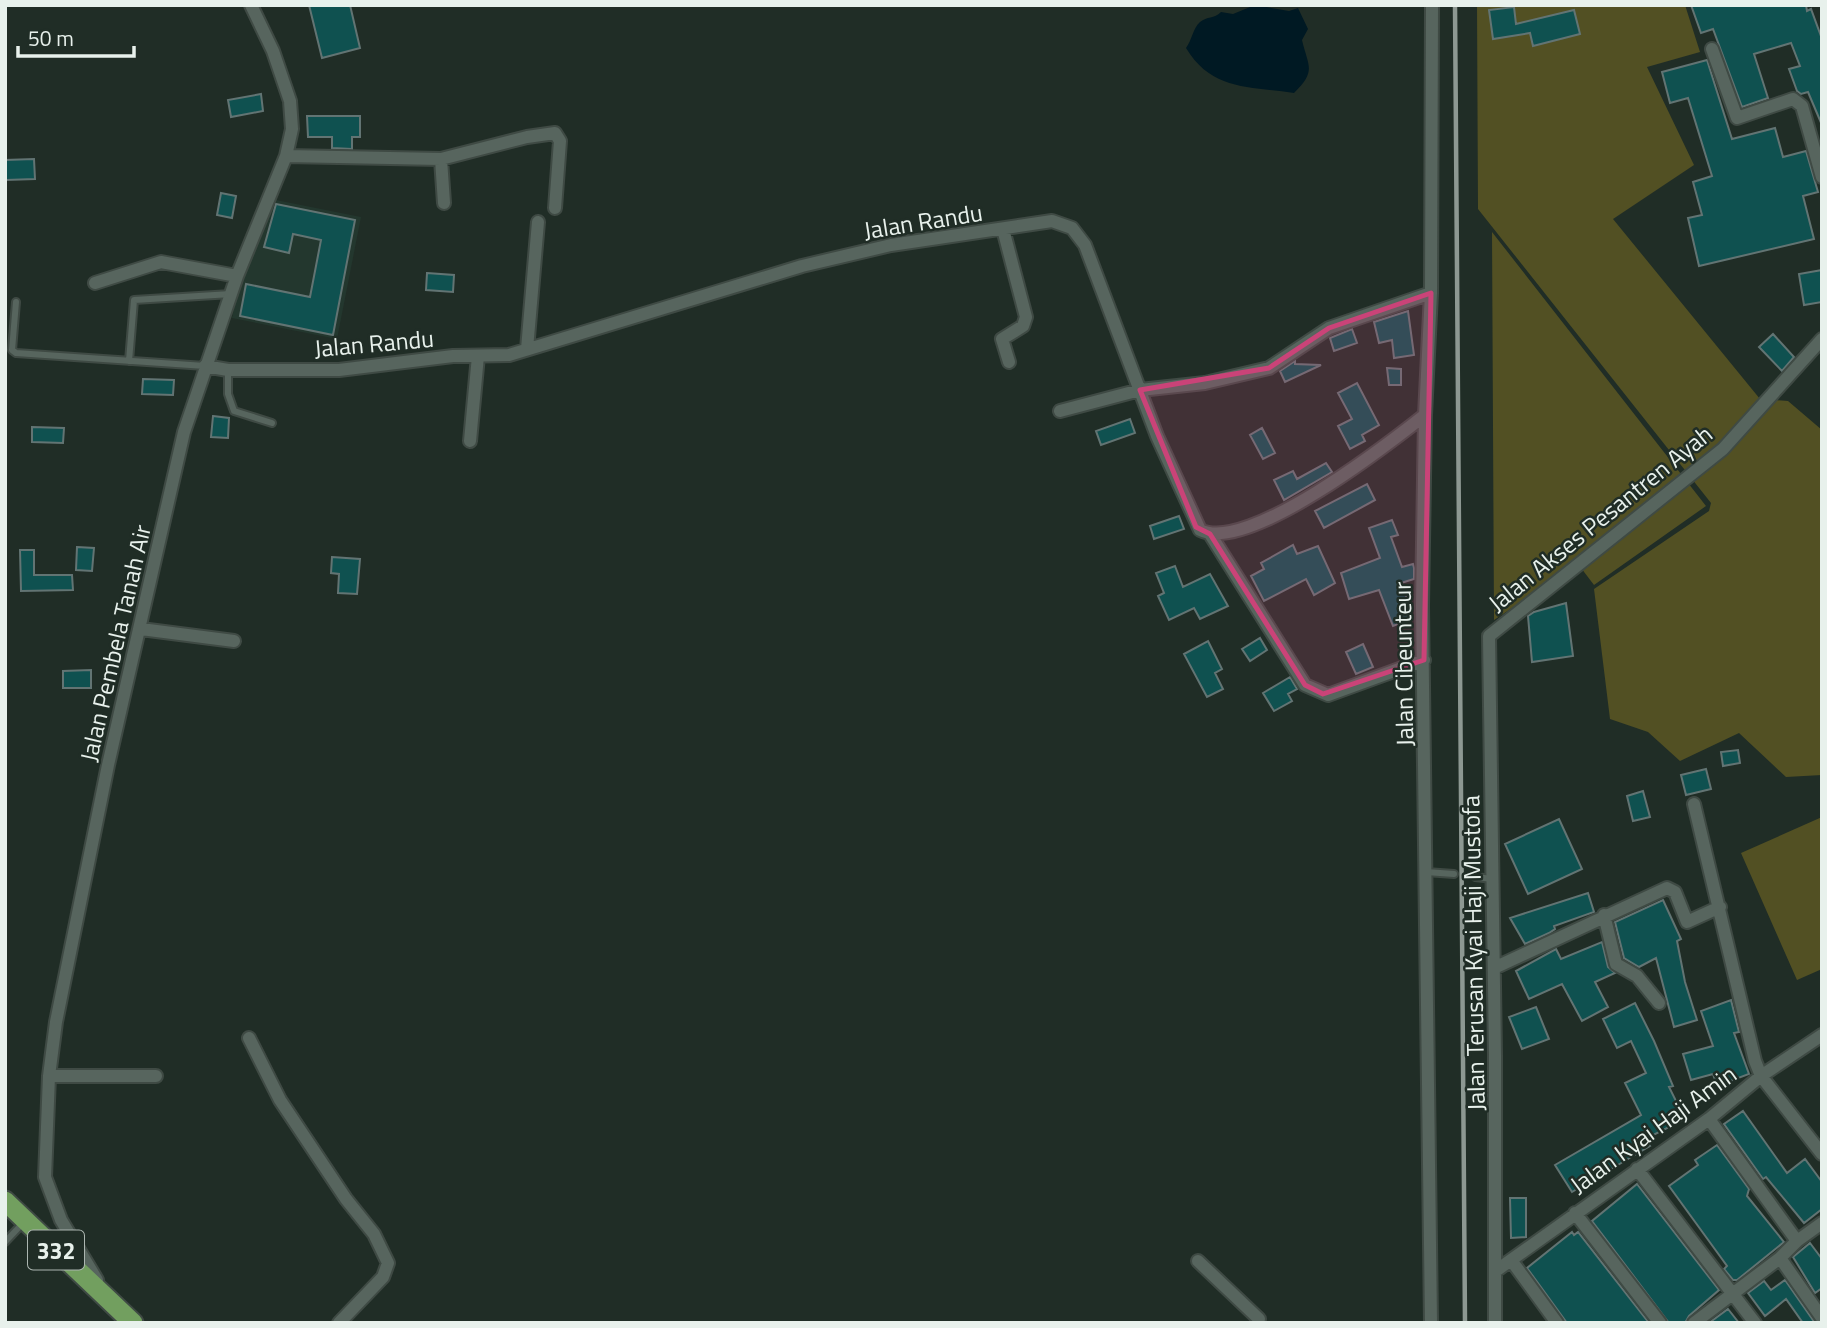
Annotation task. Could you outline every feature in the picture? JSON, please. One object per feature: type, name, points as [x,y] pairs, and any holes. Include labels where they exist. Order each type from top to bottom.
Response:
[{"type":"main road","name":"332","points":[[7,1206],[133,1323]]},
{"type":"street","name":"Jalan Pembela Tanah Air","points":[[108,1299],[61,1220],[45,1177],[49,1076],[56,1022],[108,765],[184,432],[237,276],[286,156],[292,129],[290,101],[273,51],[251,5]]},
{"type":"street","name":"Jalan Cibeunteur","points":[[1431,1323],[1424,660],[1425,415],[1431,293],[1432,5]]},
{"type":"street","points":[[1712,49],[1737,118],[1793,99],[1802,106],[1822,177]]},
{"type":"street","points":[[286,156],[441,159],[555,133],[560,141],[555,208]]},
{"type":"street","points":[[441,159],[444,203]]},
{"type":"street","name":"Jalan Randu","points":[[205,366],[228,370],[339,370],[509,355],[802,266],[891,245],[1052,221],[1072,228],[1079,235],[1196,527],[1210,534],[1305,685],[1328,695],[1424,660]]},
{"type":"street","points":[[527,349],[538,222]]},
{"type":"street","points":[[1003,229],[1026,317],[1023,326],[1002,339],[1009,362]]},
{"type":"street","points":[[96,283],[161,262],[237,276]]},
{"type":"street","points":[[1060,411],[1140,390],[1205,383],[1269,368],[1329,328],[1355,316],[1431,293]]},
{"type":"street","name":"Jalan Akses Pesantren Ayah","points":[[1489,636],[1723,449],[1822,339]]},
{"type":"street","points":[[470,442],[478,356]]},
{"type":"street","points":[[1210,534],[1277,516],[1364,463],[1425,415]]},
{"type":"street","points":[[141,629],[234,641]]},
{"type":"street","name":"Jalan Terusan Kyai Haji Mustofa","points":[[1489,636],[1497,1270],[1495,1323]]},
{"type":"street","points":[[1694,804],[1760,1076],[1822,1154]]},
{"type":"street","points":[[1494,968],[1667,888],[1675,892],[1687,922],[1720,907]]},
{"type":"street","points":[[1604,915],[1616,964],[1637,976],[1659,1003]]},
{"type":"street","name":"Jalan Kyai Haji Amin","points":[[1497,1270],[1709,1119],[1760,1076],[1822,1035]]},
{"type":"street","points":[[249,1038],[280,1100],[346,1199],[374,1234],[388,1263],[383,1277],[339,1323]]},
{"type":"street","points":[[49,1076],[156,1076]]},
{"type":"street","points":[[1709,1119],[1797,1241]]},
{"type":"street","points":[[1637,1169],[1755,1323]]},
{"type":"street","points":[[1575,1213],[1660,1323]]},
{"type":"street","points":[[1694,1323],[1822,1223]]},
{"type":"street","points":[[1780,1258],[1822,1318]]},
{"type":"street","points":[[1511,1260],[1557,1323]]},
{"type":"street","points":[[1198,1261],[1260,1322]]},
{"type":"lane","points":[[129,361],[134,300],[231,294]]},
{"type":"lane","points":[[16,302],[13,352],[205,366]]},
{"type":"lane","points":[[228,370],[228,394],[234,411],[272,424]]},
{"type":"lane","points":[[1426,873],[1454,874]]},
{"type":"lane","points":[[1475,877],[1493,879]]},
{"type":"lane","points":[[5,1242],[25,1221]]},
{"type":"highlighted area","points":[[1431,293],[1424,660],[1323,694],[1305,685],[1210,534],[1196,527],[1140,390],[1269,368],[1329,328]]},
{"type":"shaded area","points":[[1477,5],[1685,5],[1700,52],[1647,67],[1694,165],[1613,219],[1760,399],[1788,401],[1822,430],[1822,775],[1786,777],[1739,733],[1680,761],[1648,732],[1610,719],[1594,589],[1709,511],[1711,503],[1478,209]]},
{"type":"shaded area","points":[[271,199],[361,217],[337,339],[232,318],[242,270]]},
{"type":"shaded area","points":[[1492,232],[1706,506],[1594,585],[1578,564],[1494,620]]},
{"type":"shaded area","points":[[1822,817],[1822,969],[1797,980],[1741,853]]},
{"type":"water","points":[[1255,5],[1289,11],[1298,8],[1308,29],[1302,40],[1308,73],[1294,93],[1247,87],[1220,79],[1196,62],[1186,48],[1196,27],[1203,20],[1221,12],[1233,14]]},
{"type":"building","points":[[309,5],[350,5],[360,48],[322,58]]},
{"type":"building","points":[[1691,5],[1806,5],[1807,11],[1811,9],[1822,39],[1822,125],[1808,92],[1801,94],[1797,91],[1789,69],[1800,66],[1791,43],[1754,54],[1768,98],[1742,107],[1713,29],[1701,33]]},
{"type":"building","points":[[1514,7],[1516,24],[1574,10],[1580,34],[1533,46],[1530,33],[1493,39],[1489,10]]},
{"type":"building","points":[[1707,60],[1732,139],[1775,128],[1783,157],[1806,151],[1818,192],[1803,196],[1814,239],[1699,266],[1688,218],[1702,215],[1693,182],[1712,176],[1688,98],[1670,103],[1662,72]]},
{"type":"building","points":[[261,94],[263,111],[231,117],[228,100]]},
{"type":"building","points":[[307,116],[360,116],[360,137],[352,137],[352,149],[332,148],[332,137],[308,137]]},
{"type":"building","points":[[34,159],[35,179],[6,180],[5,160]]},
{"type":"building","points":[[221,193],[236,196],[232,218],[217,215]]},
{"type":"building","points":[[276,204],[355,220],[333,335],[240,316],[246,284],[310,297],[321,240],[293,234],[289,253],[264,247]]},
{"type":"building","points":[[1822,270],[1822,302],[1804,305],[1799,274]]},
{"type":"building","points":[[427,273],[454,275],[453,292],[426,290]]},
{"type":"building","points":[[1408,311],[1414,355],[1394,358],[1392,340],[1379,343],[1374,322]]},
{"type":"building","points":[[1352,329],[1357,343],[1334,351],[1330,338]]},
{"type":"building","points":[[1773,334],[1794,357],[1782,371],[1759,347]]},
{"type":"building","points":[[1295,361],[1295,364],[1321,365],[1285,382],[1280,371]]},
{"type":"building","points":[[1387,368],[1401,369],[1401,385],[1389,385]]},
{"type":"building","points":[[143,379],[174,380],[173,395],[142,394]]},
{"type":"building","points":[[1357,383],[1379,425],[1362,435],[1365,441],[1350,449],[1338,426],[1352,419],[1338,393]]},
{"type":"building","points":[[213,416],[229,418],[228,438],[211,437]]},
{"type":"building","points":[[1130,419],[1135,433],[1101,445],[1096,431]]},
{"type":"building","points":[[32,427],[64,428],[63,443],[32,442]]},
{"type":"building","points":[[1262,428],[1275,453],[1263,459],[1250,435]]},
{"type":"building","points":[[1326,463],[1332,472],[1284,500],[1274,480],[1293,471],[1297,479]]},
{"type":"building","points":[[1367,484],[1375,500],[1324,528],[1315,511]]},
{"type":"building","points":[[1179,516],[1184,529],[1154,539],[1150,526]]},
{"type":"building","points":[[1392,520],[1398,535],[1391,537],[1402,567],[1413,564],[1414,568],[1414,579],[1401,583],[1408,602],[1404,603],[1411,619],[1393,626],[1379,590],[1349,599],[1341,573],[1380,558],[1369,528]]},
{"type":"building","points":[[1293,545],[1297,554],[1318,546],[1335,583],[1314,595],[1306,579],[1264,601],[1251,576],[1264,569],[1261,563]]},
{"type":"building","points":[[77,547],[94,548],[92,571],[76,570]]},
{"type":"building","points":[[20,550],[34,550],[34,575],[72,575],[73,590],[21,591]]},
{"type":"building","points":[[332,557],[360,559],[357,594],[338,593],[339,574],[331,573]]},
{"type":"building","points":[[1175,566],[1183,587],[1210,574],[1228,606],[1200,619],[1194,608],[1169,620],[1158,596],[1164,593],[1156,573]]},
{"type":"building","points":[[1566,603],[1573,656],[1532,662],[1528,616]]},
{"type":"building","points":[[1260,638],[1267,650],[1250,661],[1242,649]]},
{"type":"building","points":[[1208,641],[1222,669],[1215,673],[1223,689],[1207,697],[1184,654]]},
{"type":"building","points":[[1363,644],[1373,667],[1356,674],[1346,652]]},
{"type":"building","points":[[91,670],[91,688],[63,688],[63,671]]},
{"type":"building","points":[[1290,677],[1297,689],[1288,694],[1292,701],[1274,711],[1263,693]]},
{"type":"building","points":[[1738,750],[1740,763],[1723,766],[1721,752]]},
{"type":"building","points":[[1706,769],[1711,789],[1686,795],[1681,775]]},
{"type":"building","points":[[1643,791],[1650,817],[1633,821],[1627,796]]},
{"type":"building","points":[[1559,819],[1582,869],[1528,894],[1505,844]]},
{"type":"building","points":[[1588,893],[1594,912],[1554,926],[1555,929],[1549,933],[1525,944],[1510,918]]},
{"type":"building","points":[[1663,900],[1681,939],[1677,941],[1685,982],[1697,1020],[1674,1027],[1656,958],[1639,967],[1624,958],[1615,922]]},
{"type":"building","points":[[1602,942],[1608,967],[1615,973],[1595,982],[1608,1007],[1582,1021],[1562,984],[1529,999],[1516,971],[1556,949],[1561,959]]},
{"type":"building","points":[[1731,1000],[1739,1032],[1734,1033],[1749,1074],[1717,1086],[1713,1074],[1691,1080],[1683,1054],[1713,1046],[1701,1011]]},
{"type":"building","points":[[1635,1003],[1654,1041],[1673,1086],[1669,1087],[1685,1119],[1645,1139],[1650,1146],[1572,1192],[1555,1165],[1641,1115],[1625,1083],[1646,1073],[1631,1041],[1617,1048],[1603,1019]]},
{"type":"building","points":[[1536,1007],[1549,1039],[1522,1049],[1509,1017]]},
{"type":"building","points":[[1743,1111],[1787,1173],[1805,1159],[1822,1182],[1822,1209],[1804,1223],[1766,1177],[1763,1179],[1724,1124]]},
{"type":"building","points":[[1717,1145],[1749,1189],[1747,1196],[1784,1242],[1737,1280],[1733,1280],[1724,1269],[1727,1266],[1669,1186],[1698,1165],[1695,1160]]},
{"type":"building","points":[[1637,1184],[1719,1290],[1689,1316],[1685,1323],[1669,1323],[1592,1221]]},
{"type":"building","points":[[1510,1198],[1526,1198],[1526,1237],[1511,1238]]},
{"type":"building","points":[[1572,1232],[1574,1235],[1578,1232],[1649,1323],[1567,1323],[1527,1268]]},
{"type":"building","points":[[1810,1243],[1822,1259],[1822,1288],[1815,1293],[1793,1257]]},
{"type":"building","points":[[1785,1280],[1815,1323],[1803,1323],[1786,1299],[1765,1316],[1748,1293],[1764,1281],[1771,1290]]},
{"type":"building","points":[[1728,1309],[1739,1323],[1709,1323]]},
{"type":"railway","points":[[1455,5],[1465,1323]]}]
